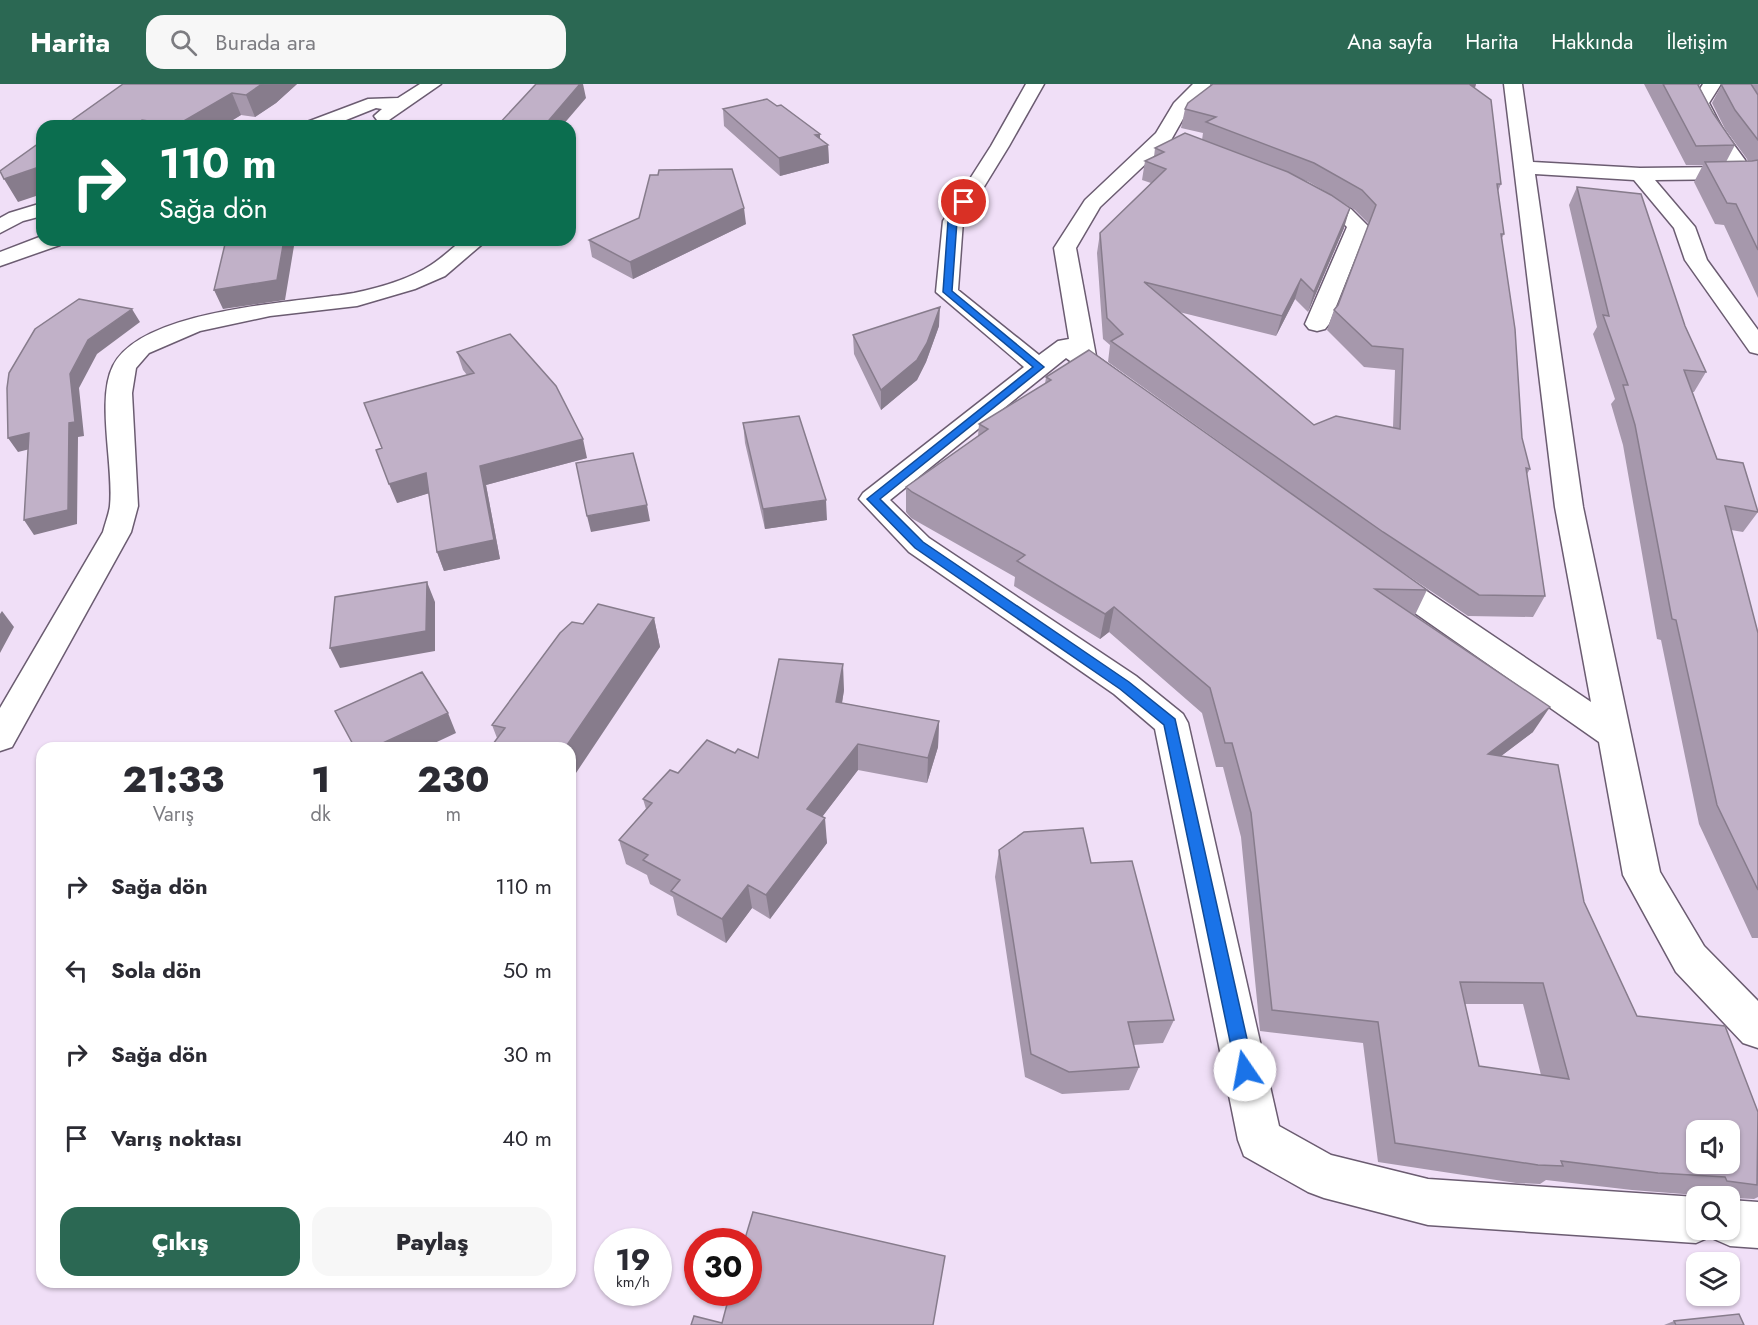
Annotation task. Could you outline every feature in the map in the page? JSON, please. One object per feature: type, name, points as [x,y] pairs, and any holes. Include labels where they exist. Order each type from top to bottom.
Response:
[{"type":"street","points":[[376,120],[432,84]]},
{"type":"street","points":[[1035,84],[1000,146],[952,221],[947,292],[1039,367]]},
{"type":"street","points":[[1084,359],[1065,248],[1092,204],[1164,136],[1180,107],[1203,84]]},
{"type":"street","points":[[1514,84],[1569,507],[1642,875],[1690,959],[1758,1029]]},
{"type":"street","points":[[1524,167],[1640,174],[1740,173],[1735,160],[1714,131],[1700,103],[1712,84]]},
{"type":"street","points":[[330,120],[374,103],[402,104]]},
{"type":"street","points":[[1164,136],[1186,144]]},
{"type":"street","points":[[1640,174],[1684,227],[1696,260],[1758,347]]},
{"type":"street","points":[[1294,187],[1344,213],[1358,226],[1317,324]]},
{"type":"street","points":[[0,227],[16,217],[36,211]]},
{"type":"street","points":[[0,259],[36,246]]},
{"type":"street","points":[[0,738],[117,532],[124,506],[119,393],[123,367],[140,348],[193,325],[270,309],[357,299],[407,284],[437,271],[468,246]]},
{"type":"street","points":[[1142,401],[1066,346],[873,499],[919,545],[1125,685],[1171,723],[1260,1140],[1324,1176],[1428,1202],[1686,1219]]},
{"type":"street","points":[[1354,555],[1614,735]]},
{"type":"street","points":[[1740,1224],[1758,1225]]},
{"type":"building","points":[[123,84],[262,84],[246,95],[232,93],[186,120],[72,120]]},
{"type":"building","points":[[536,84],[580,84],[549,120],[503,120]]},
{"type":"building","points":[[1213,84],[1469,84],[1491,100],[1501,184],[1497,184],[1504,234],[1501,234],[1515,329],[1522,438],[1530,469],[1526,468],[1545,596],[1479,595],[1383,532],[1111,341],[1123,334],[1107,318],[1100,233],[1166,169],[1145,161],[1164,152],[1155,148],[1185,133],[1288,172],[1350,208],[1314,292],[1301,279],[1282,316],[1144,282],[1314,425],[1336,416],[1400,429],[1403,349],[1372,346],[1334,310],[1338,305],[1376,205],[1362,190],[1314,163],[1206,122],[1216,117],[1185,109],[1188,103]]},
{"type":"building","points":[[1663,84],[1699,84],[1713,113],[1735,145],[1696,146]]},
{"type":"building","points":[[1721,84],[1751,84],[1758,95],[1758,140],[1735,110]]},
{"type":"building","points":[[767,99],[777,106],[781,105],[820,134],[815,135],[828,145],[779,158],[723,109]]},
{"type":"building","points":[[36,145],[36,168],[4,179],[0,171]]},
{"type":"building","points":[[1758,160],[1758,250],[1736,204],[1727,203],[1705,162]]},
{"type":"building","points":[[732,169],[744,208],[630,262],[589,240],[639,218],[650,175],[658,175],[659,170]]},
{"type":"building","points":[[1577,187],[1641,194],[1685,326],[1706,372],[1684,370],[1717,459],[1743,463],[1758,512],[1725,506],[1758,633],[1758,890],[1717,805],[1676,620],[1672,619],[1635,425],[1623,385],[1628,385],[1603,315],[1609,316]]},
{"type":"building","points":[[225,246],[283,246],[277,280],[214,290]]},
{"type":"building","points":[[79,299],[132,309],[88,340],[70,374],[75,422],[69,423],[68,510],[24,520],[29,433],[8,438],[9,373],[35,329]]},
{"type":"building","points":[[940,307],[927,343],[917,360],[881,390],[853,335]]},
{"type":"building","points":[[510,334],[556,386],[583,439],[480,466],[494,540],[437,552],[426,473],[389,484],[376,450],[382,448],[364,403],[474,373],[457,352]]},
{"type":"building","points":[[1089,350],[1427,590],[1375,589],[1550,707],[1488,754],[1558,765],[1584,902],[1637,1016],[1725,1026],[1758,1112],[1757,1185],[1727,1181],[1725,1177],[1658,1173],[1561,1161],[1563,1166],[1538,1165],[1395,1143],[1378,1022],[1272,1010],[1251,813],[1232,743],[1225,743],[1210,688],[1114,607],[1105,614],[1017,561],[1025,555],[906,487],[988,429],[979,424],[1051,380],[1046,377]],"holes":[[[1460,982],[1543,983],[1569,1079],[1479,1066]]]},
{"type":"building","points":[[799,416],[826,500],[763,509],[743,423]]},
{"type":"building","points":[[633,453],[647,505],[587,516],[576,463]]},
{"type":"building","points":[[427,582],[426,631],[330,648],[335,597]]},
{"type":"building","points":[[598,604],[654,618],[569,742],[494,742],[505,728],[492,725],[560,633],[572,622],[583,624]]},
{"type":"building","points":[[779,659],[843,664],[836,702],[939,721],[928,758],[858,744],[807,809],[825,818],[766,895],[748,885],[722,919],[671,891],[680,880],[643,860],[648,855],[619,840],[652,803],[643,799],[670,770],[678,773],[707,740],[735,753],[738,749],[758,758]]},
{"type":"building","points":[[422,672],[448,713],[385,742],[352,742],[335,711]]},
{"type":"building","points":[[1083,828],[1091,863],[1132,861],[1174,1020],[1128,1022],[1139,1067],[1069,1072],[1031,1054],[999,850],[1024,832]]},
{"type":"building","points":[[753,1212],[945,1256],[933,1325],[691,1325],[694,1316],[722,1323],[727,1306],[762,1306],[762,1228],[748,1228]]},
{"type":"building","points":[[1739,1314],[1744,1325],[1676,1325],[1674,1321]]},
{"type":"route","points":[[964,202],[952,221],[947,292],[1039,367],[873,499],[919,545],[1125,685],[1171,723],[1245,1070]]}]
